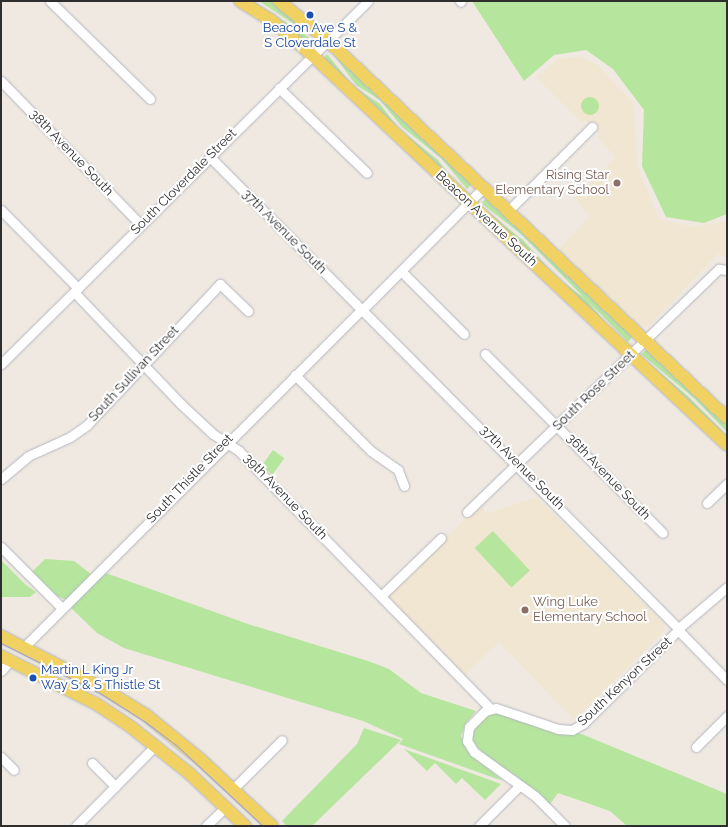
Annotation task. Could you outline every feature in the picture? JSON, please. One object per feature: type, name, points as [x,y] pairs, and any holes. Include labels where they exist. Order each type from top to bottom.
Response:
[{"type":"main road","name":"Beacon Avenue South","points":[[240,1],[271,20],[312,55],[727,445]]},
{"type":"main road","name":"Beacon Avenue South","points":[[279,1],[327,40],[727,418]]},
{"type":"main road","points":[[1,636],[127,702],[172,735],[272,826]]},
{"type":"main road","points":[[6,658],[95,703],[156,745],[226,807],[245,826]]},
{"type":"street","points":[[50,1],[150,99]]},
{"type":"street","name":"South Cloverdale Street","points":[[1,364],[368,1]]},
{"type":"street","name":"38th Avenue South","points":[[1,81],[141,225]]},
{"type":"street","points":[[279,88],[367,173]]},
{"type":"street","points":[[508,211],[592,126]]},
{"type":"street","name":"37th Avenue South","points":[[210,157],[362,310],[518,463],[727,680]]},
{"type":"street","name":"South Thistle Street","points":[[23,648],[226,442],[362,310],[483,188]]},
{"type":"street","name":"39th Avenue South","points":[[1,210],[144,364],[203,424],[240,451],[490,708]]},
{"type":"street","name":"South Rose Street","points":[[467,512],[630,355],[723,270]]},
{"type":"street","points":[[401,271],[464,334]]},
{"type":"street","name":"South Sullivan Street","points":[[1,479],[28,456],[79,432],[144,364],[160,343],[220,284],[248,311]]},
{"type":"street","name":"36th Avenue South","points":[[485,354],[558,425],[663,533]]},
{"type":"street","points":[[295,375],[371,451],[398,470],[404,486]]},
{"type":"street","points":[[707,503],[727,484]]},
{"type":"street","points":[[382,596],[441,538]]},
{"type":"street","points":[[1,547],[62,608]]},
{"type":"street","name":"South Kenyon Street","points":[[490,708],[572,730],[584,723],[678,629],[727,587]]},
{"type":"street","points":[[1,671],[6,658]]},
{"type":"street","points":[[490,708],[473,721],[466,734],[474,752],[518,787],[535,796],[565,826]]},
{"type":"street","points":[[696,747],[727,716]]},
{"type":"street","points":[[233,789],[282,740]]},
{"type":"street","points":[[76,826],[156,745]]},
{"type":"street","points":[[1,757],[14,770]]},
{"type":"street","points":[[92,763],[115,786]]},
{"type":"street","points":[[479,826],[518,787]]},
{"type":"street","points":[[206,826],[226,807]]},
{"type":"shaded area","name":"Rising Star Elementary School","points":[[579,57],[597,64],[633,103],[638,168],[659,219],[694,227],[727,221],[727,260],[719,253],[648,326],[641,327],[559,249],[590,216],[575,198],[616,157],[597,137],[600,134],[585,120],[582,123],[536,77],[558,59]]},
{"type":"shaded area","name":"Wing Luke Elementary School","points":[[536,497],[664,624],[663,632],[574,720],[499,642],[465,675],[386,596],[481,504],[486,514]]},
{"type":"green space","points":[[245,1],[253,1],[310,38],[305,43]]},
{"type":"green space","points":[[259,1],[271,1],[314,34],[312,36]]},
{"type":"green space","points":[[472,1],[727,1],[727,214],[704,223],[666,217],[642,166],[644,110],[613,69],[586,50],[554,55],[524,81]]},
{"type":"green space","points":[[331,51],[472,184],[467,189],[441,158],[402,127],[380,100],[356,85]]},
{"type":"green space","points":[[327,54],[353,86],[380,104],[399,129],[438,160],[454,181],[322,60]]},
{"type":"green space","points":[[590,97],[596,100],[599,106],[596,112],[590,115],[584,112],[581,106],[584,100]]},
{"type":"green space","points":[[487,198],[633,336],[628,342],[521,234],[481,203]]},
{"type":"green space","points":[[480,206],[523,240],[557,278],[586,299],[624,345]]},
{"type":"green space","points":[[647,349],[727,424],[727,432],[695,399],[641,354]]},
{"type":"green space","points":[[639,355],[689,397],[727,436],[727,442]]},
{"type":"green space","points":[[273,450],[284,458],[273,474],[261,466]]},
{"type":"green space","points":[[493,531],[530,570],[512,588],[475,548]]},
{"type":"green space","points":[[45,559],[74,561],[91,574],[66,600],[55,595],[32,572]]},
{"type":"green space","points":[[1,560],[26,585],[36,592],[30,597],[1,597]]},
{"type":"green space","points":[[103,572],[248,624],[368,661],[389,669],[421,693],[476,711],[466,723],[461,736],[468,751],[503,781],[399,744],[403,739],[363,721],[124,648],[97,633],[70,607]]},
{"type":"green space","points":[[494,713],[564,733],[579,733],[727,794],[727,826],[627,826],[610,811],[558,793],[550,804],[502,770],[477,747],[471,737],[481,720]]},
{"type":"green space","points":[[364,728],[401,740],[312,826],[287,826],[282,821],[357,744]]},
{"type":"green space","points":[[404,749],[501,784],[485,800],[462,778],[456,784],[435,763],[427,771]]},
{"type":"tram line","points":[[1,643],[100,693],[144,721],[175,744],[263,826]]},
{"type":"place","name":"Beacon Ave S & S Cloverdale St","points":[[310,15]]},
{"type":"place","name":"Rising Star Elementary School","points":[[617,183]]},
{"type":"place","name":"Wing Luke Elementary School","points":[[525,610]]},
{"type":"place","name":"Martin L King Jr Way S & S Thistle St","points":[[33,678]]}]
